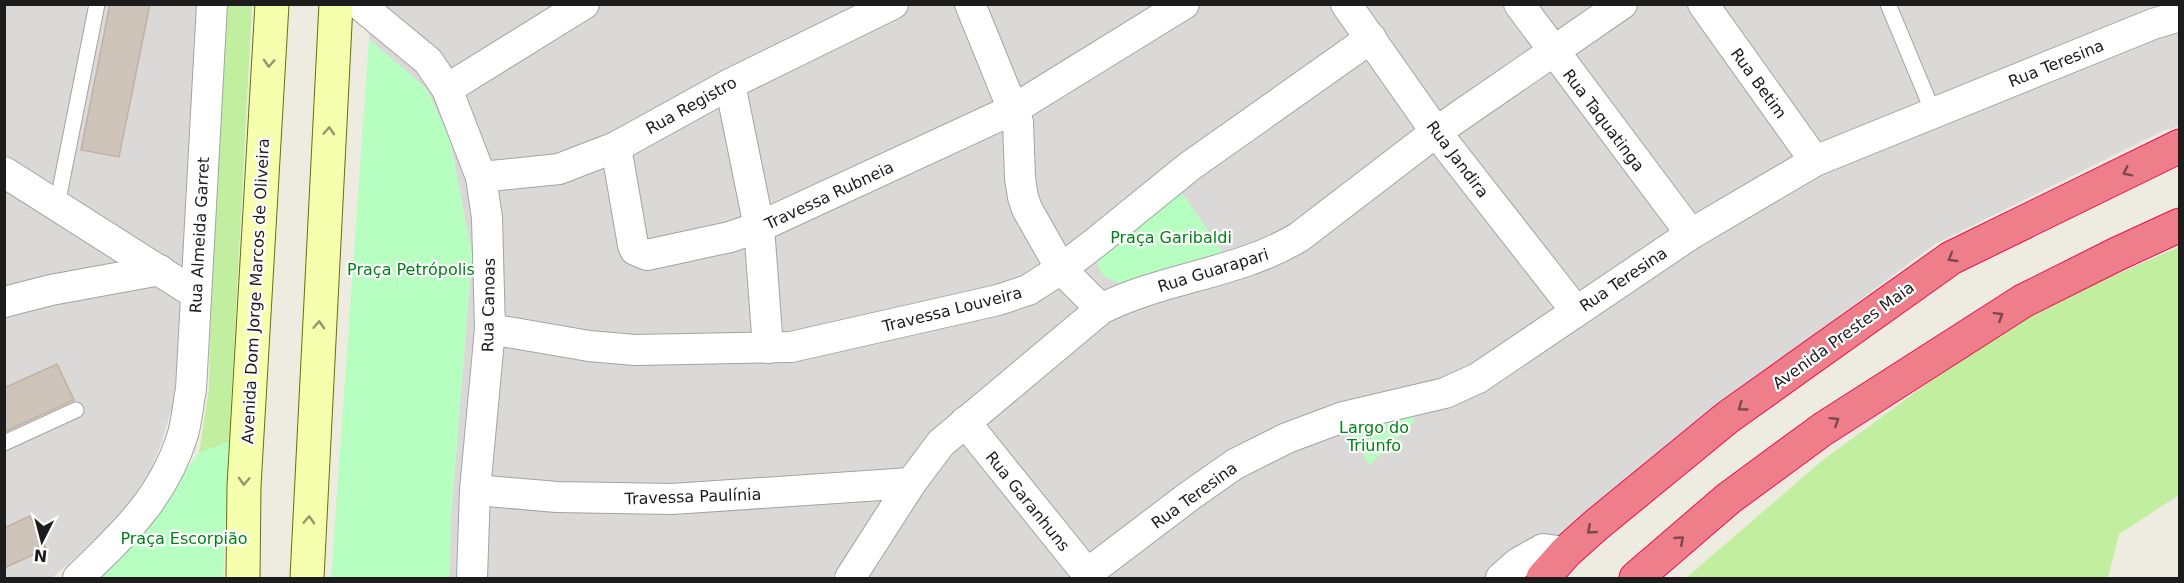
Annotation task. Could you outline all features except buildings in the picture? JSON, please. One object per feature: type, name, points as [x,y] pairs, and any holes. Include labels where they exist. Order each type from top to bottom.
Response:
[{"type":"highway","name":"Avenida Prestes Maia","points":[[1543,579],[1566,552],[1728,417],[1951,258],[2180,146]]},
{"type":"highway","points":[[1636,579],[1729,498],[1822,429],[2023,301],[2180,225]]},
{"type":"main road","name":"Avenida Dom Jorge Marcos de Oliveira","points":[[243,579],[245,475],[272,4]]},
{"type":"main road","points":[[307,579],[336,4]]},
{"type":"street","name":"Rua Almeida Garret","points":[[78,579],[131,526],[157,492],[173,462],[183,433],[191,389],[212,4]]},
{"type":"street","name":"Rua Canoas","points":[[359,4],[428,61],[447,89],[481,177],[487,218],[490,329],[475,490],[472,579]]},
{"type":"street","points":[[447,89],[552,14],[584,4]]},
{"type":"street","name":"Rua Registro","points":[[481,177],[559,169],[616,147],[729,84],[893,4]]},
{"type":"street","points":[[970,4],[1014,109],[1019,129],[1020,178],[1023,198],[1060,268],[1101,309]]},
{"type":"street","name":"Travessa Rubneia","points":[[616,147],[635,250],[647,255],[730,237],[759,227],[1014,109],[1184,4]]},
{"type":"street","name":"Rua Jandira","points":[[1346,4],[1436,132],[1576,311]]},
{"type":"street","name":"Rua Taquatinga","points":[[1519,4],[1691,234]]},
{"type":"street","name":"Rua Guarapari","points":[[850,579],[910,483],[941,443],[1101,309],[1122,298],[1244,264],[1279,250],[1436,132],[1622,4]]},
{"type":"street","name":"Rua Betim","points":[[1703,4],[1815,161]]},
{"type":"street","name":"Rua Teresina","points":[[1082,574],[1235,464],[1287,438],[1342,417],[1445,393],[1478,378],[1691,234],[1815,161],[2153,24],[2180,16]]},
{"type":"street","name":"Travessa Louveira","points":[[490,329],[635,350],[791,347],[998,300],[1028,290],[1060,268],[1095,243],[1190,166],[1371,38]]},
{"type":"street","points":[[729,84],[759,227],[768,348]]},
{"type":"street","points":[[4,172],[196,294]]},
{"type":"street","points":[[4,302],[51,290],[160,270]]},
{"type":"street","name":"Rua Garanhuns","points":[[964,422],[1082,574]]},
{"type":"street","name":"Travessa Paulínia","points":[[475,490],[557,498],[672,499],[910,483]]},
{"type":"street","points":[[1501,579],[1518,563],[1543,549],[1566,552]]},
{"type":"lane","points":[[57,205],[97,4]]},
{"type":"lane","points":[[1888,4],[1933,112]]},
{"type":"lane","points":[[4,443],[76,410]]},
{"type":"shaded area","points":[[371,4],[2179,4],[2180,126],[2163,131],[1935,244],[1703,417],[1523,578],[449,578],[451,518],[472,255],[450,140],[369,39]]},
{"type":"shaded area","points":[[4,5],[197,5],[176,394],[150,472],[116,521],[52,578],[5,578]]},
{"type":"green space","points":[[225,5],[252,5],[229,442],[199,453],[209,389],[212,245]]},
{"type":"green space","name":"Praça Petrópolis","points":[[369,39],[427,89],[450,140],[472,255],[451,518],[449,578],[331,578]]},
{"type":"green space","name":"Praça Garibaldi","points":[[1180,190],[1226,257],[1127,285],[1105,276],[1099,268],[1097,256]]},
{"type":"green space","points":[[2179,247],[2179,495],[2119,534],[2108,578],[1686,578],[1823,460],[2018,317]]},
{"type":"green space","name":"Largo do Triunfo","points":[[1412,412],[1414,418],[1412,424],[1369,465],[1348,425]]},
{"type":"green space","name":"Praça Escorpião","points":[[229,442],[223,578],[100,578],[199,453]]}]
